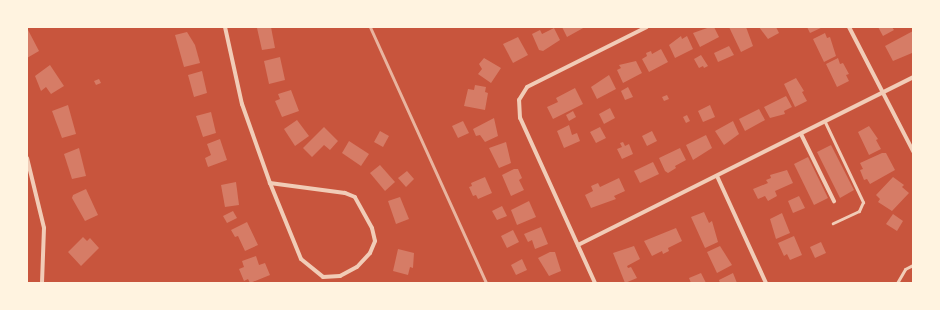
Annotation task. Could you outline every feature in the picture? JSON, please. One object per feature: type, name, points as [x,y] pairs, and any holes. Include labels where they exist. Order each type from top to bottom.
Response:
[{"type":"street","points":[[225,27],[242,104],[270,183],[301,259],[323,277],[340,276],[357,267],[370,253],[375,241],[372,228],[355,197],[346,193],[270,183]]},
{"type":"street","points":[[595,283],[520,118],[518,108],[520,96],[527,87],[646,27]]},
{"type":"street","points":[[849,27],[913,151]]},
{"type":"street","points":[[578,245],[913,77]]},
{"type":"street","points":[[801,134],[834,201]]},
{"type":"street","points":[[27,158],[44,228],[42,283]]},
{"type":"street","points":[[717,176],[766,283]]},
{"type":"lane","points":[[825,122],[863,202],[859,211],[833,223]]},
{"type":"lane","points":[[896,283],[905,269],[913,265]]},
{"type":"building","points":[[271,27],[275,48],[262,50],[257,28]]},
{"type":"building","points":[[562,27],[585,27],[567,37]]},
{"type":"building","points":[[714,27],[719,37],[700,47],[693,33]]},
{"type":"building","points":[[729,27],[746,27],[753,46],[741,52]]},
{"type":"building","points":[[759,27],[776,27],[779,33],[768,39]]},
{"type":"building","points":[[807,27],[823,27],[810,33]]},
{"type":"building","points":[[878,27],[892,27],[894,30],[883,36]]},
{"type":"building","points":[[27,28],[39,51],[27,58]]},
{"type":"building","points":[[554,28],[560,40],[543,51],[539,50],[532,34],[540,30],[542,34]]},
{"type":"building","points":[[913,31],[912,53],[893,61],[885,46]]},
{"type":"building","points":[[187,32],[195,45],[200,63],[184,67],[175,35]]},
{"type":"building","points":[[825,33],[827,38],[830,37],[836,56],[824,62],[813,39]]},
{"type":"building","points":[[681,36],[682,39],[687,36],[693,49],[675,58],[669,45]]},
{"type":"building","points":[[518,37],[528,55],[513,63],[503,44]]},
{"type":"building","points":[[729,46],[734,55],[718,62],[714,53]]},
{"type":"building","points":[[661,49],[668,62],[649,72],[642,59],[647,56],[646,53],[651,51],[652,54]]},
{"type":"building","points":[[701,55],[708,66],[704,68],[703,66],[699,68],[694,59]]},
{"type":"building","points":[[280,57],[285,80],[269,84],[264,61]]},
{"type":"building","points":[[484,58],[501,68],[491,83],[478,74],[482,69],[479,64]]},
{"type":"building","points":[[838,58],[840,64],[843,63],[849,74],[846,75],[849,81],[837,87],[826,64]]},
{"type":"building","points":[[636,61],[642,73],[623,83],[617,70],[621,68],[619,65]]},
{"type":"building","points":[[50,65],[64,86],[51,94],[46,87],[41,91],[35,76]]},
{"type":"building","points":[[202,71],[207,93],[194,97],[188,75]]},
{"type":"building","points":[[609,75],[616,89],[597,99],[591,87]]},
{"type":"building","points":[[796,78],[804,91],[802,92],[807,101],[795,107],[784,84]]},
{"type":"building","points":[[99,79],[101,83],[96,85],[94,81]]},
{"type":"building","points":[[475,85],[486,87],[485,92],[488,93],[485,110],[464,106],[468,89],[474,90]]},
{"type":"building","points":[[628,87],[633,97],[625,100],[621,91]]},
{"type":"building","points":[[575,88],[583,104],[553,119],[547,107],[558,102],[556,98]]},
{"type":"building","points":[[291,90],[299,111],[282,117],[275,101],[280,99],[278,94]]},
{"type":"building","points":[[667,95],[669,99],[664,101],[662,97]]},
{"type":"building","points":[[786,96],[792,107],[784,111],[785,114],[770,118],[764,107]]},
{"type":"building","points":[[68,105],[76,134],[62,138],[52,111]]},
{"type":"building","points":[[710,105],[715,117],[703,122],[698,111]]},
{"type":"building","points":[[610,108],[615,118],[604,124],[599,114]]},
{"type":"building","points":[[759,109],[765,120],[745,131],[739,119]]},
{"type":"building","points":[[573,111],[576,117],[569,121],[566,115]]},
{"type":"building","points":[[211,112],[216,133],[203,137],[196,116]]},
{"type":"building","points":[[687,115],[690,121],[686,123],[683,117]]},
{"type":"building","points":[[494,118],[498,136],[485,142],[480,135],[476,136],[473,129]]},
{"type":"building","points":[[297,120],[309,136],[295,146],[284,129]]},
{"type":"building","points":[[463,121],[469,133],[458,138],[452,126]]},
{"type":"building","points":[[733,121],[739,134],[724,145],[715,131]]},
{"type":"building","points":[[569,125],[572,135],[577,133],[580,141],[564,148],[557,131]]},
{"type":"building","points":[[869,126],[878,139],[876,140],[881,149],[869,155],[858,132]]},
{"type":"building","points":[[324,127],[338,141],[330,150],[324,145],[312,157],[303,148]]},
{"type":"building","points":[[600,127],[606,138],[596,143],[590,132]]},
{"type":"building","points":[[380,131],[389,136],[383,147],[374,142]]},
{"type":"building","points":[[652,131],[657,141],[647,146],[642,136]]},
{"type":"building","points":[[706,135],[712,148],[693,160],[686,145]]},
{"type":"building","points":[[220,139],[227,160],[208,167],[205,158],[211,155],[207,144]]},
{"type":"building","points":[[349,141],[369,154],[361,166],[342,153]]},
{"type":"building","points":[[506,142],[511,163],[499,168],[489,148]]},
{"type":"building","points":[[623,142],[625,146],[629,144],[633,154],[622,159],[617,149],[622,147],[620,143]]},
{"type":"building","points":[[831,145],[854,190],[840,198],[817,152]]},
{"type":"building","points":[[79,148],[86,176],[72,179],[64,154]]},
{"type":"building","points":[[680,148],[686,160],[675,166],[676,168],[668,173],[665,171],[659,158]]},
{"type":"building","points":[[882,153],[886,153],[895,170],[870,184],[867,179],[864,180],[860,170],[863,169],[860,163]]},
{"type":"building","points":[[808,157],[828,198],[814,205],[794,164]]},
{"type":"building","points":[[653,162],[659,174],[640,183],[634,171]]},
{"type":"building","points":[[380,165],[395,182],[385,191],[370,173]]},
{"type":"building","points":[[514,169],[518,169],[522,178],[519,180],[524,190],[511,196],[502,175]]},
{"type":"building","points":[[787,170],[793,183],[775,191],[777,196],[768,201],[765,196],[758,199],[753,189],[768,183],[766,180],[771,178],[770,175]]},
{"type":"building","points":[[407,171],[414,179],[406,187],[398,178]]},
{"type":"building","points":[[485,177],[492,193],[478,199],[476,195],[473,196],[469,187],[472,186],[471,183]]},
{"type":"building","points":[[893,177],[904,185],[902,187],[909,193],[892,211],[878,202],[880,199],[876,195]]},
{"type":"building","points":[[619,178],[625,191],[614,196],[616,199],[591,208],[585,195],[593,191],[591,186],[598,183],[600,187]]},
{"type":"building","points":[[236,182],[239,205],[225,207],[221,185]]},
{"type":"building","points":[[86,189],[98,215],[85,221],[72,198],[73,195]]},
{"type":"building","points":[[799,196],[805,208],[793,213],[788,201]]},
{"type":"building","points":[[400,197],[409,219],[396,224],[388,201]]},
{"type":"building","points":[[529,201],[536,217],[517,225],[511,210]]},
{"type":"building","points":[[502,206],[507,216],[497,220],[492,211]]},
{"type":"building","points":[[233,211],[237,218],[227,223],[223,216]]},
{"type":"building","points":[[704,212],[709,223],[712,221],[718,242],[705,248],[691,217]]},
{"type":"building","points":[[782,213],[790,233],[776,239],[770,219]]},
{"type":"building","points":[[893,214],[903,221],[897,231],[886,224]]},
{"type":"building","points":[[247,222],[258,245],[245,251],[238,236],[235,237],[231,230]]},
{"type":"building","points":[[541,227],[548,244],[535,249],[532,240],[528,242],[524,234]]},
{"type":"building","points":[[676,228],[682,241],[668,248],[669,251],[663,254],[662,251],[652,256],[644,241]]},
{"type":"building","points":[[513,230],[519,242],[507,248],[501,236]]},
{"type":"building","points":[[794,236],[802,255],[790,260],[787,254],[784,256],[778,243]]},
{"type":"building","points":[[83,237],[87,241],[90,238],[99,248],[81,266],[68,252]]},
{"type":"building","points":[[821,242],[826,253],[815,258],[810,247]]},
{"type":"building","points":[[634,246],[640,259],[627,266],[628,268],[631,267],[637,278],[625,283],[613,253]]},
{"type":"building","points":[[720,246],[732,265],[717,273],[707,252]]},
{"type":"building","points":[[398,249],[414,253],[413,268],[410,267],[408,275],[393,271]]},
{"type":"building","points":[[550,252],[555,252],[561,271],[549,276],[538,258]]},
{"type":"building","points":[[256,256],[259,265],[265,263],[270,275],[250,283],[248,279],[244,281],[239,269],[244,267],[242,261]]},
{"type":"building","points":[[522,259],[527,270],[516,275],[511,265]]},
{"type":"building","points":[[701,273],[706,283],[691,283],[689,278]]},
{"type":"building","points":[[733,273],[737,283],[720,283],[719,280]]},
{"type":"railway","points":[[370,27],[486,283]]}]
